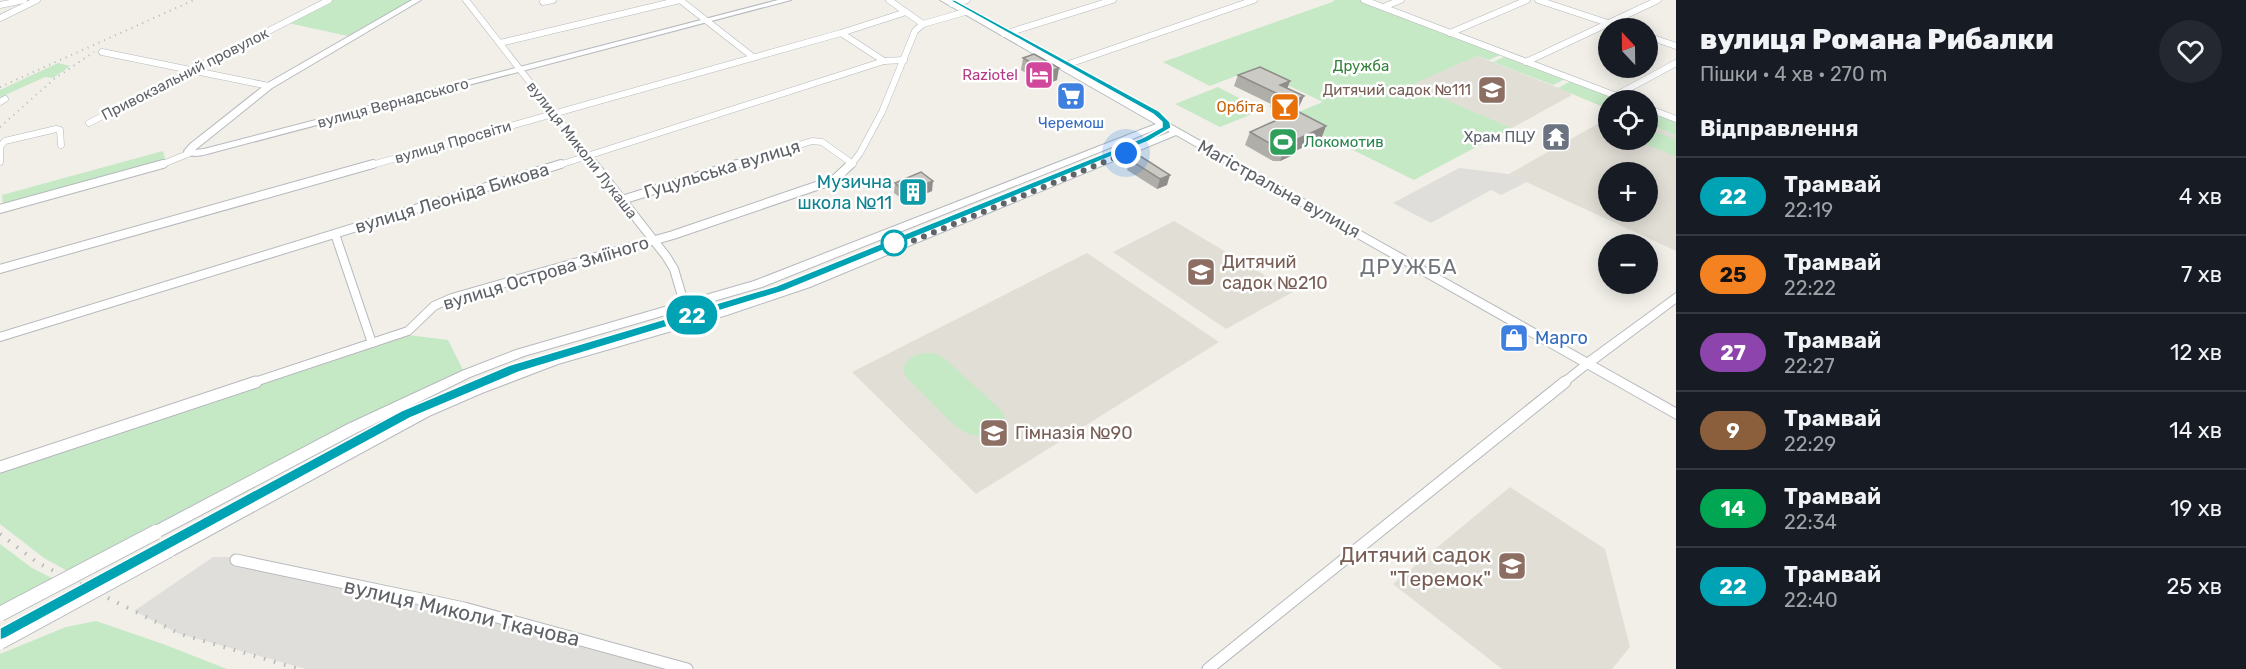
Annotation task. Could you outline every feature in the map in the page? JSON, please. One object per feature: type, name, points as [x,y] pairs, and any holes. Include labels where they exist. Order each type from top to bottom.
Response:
[{"type":"main road","points":[[190,153],[193,146],[269,86],[417,0]]},
{"type":"main road","name":"вулиця Вернадського","points":[[190,153],[204,152],[788,0]]},
{"type":"main road","name":"Магістральна вулиця","points":[[948,2],[1676,414]]},
{"type":"main road","points":[[0,614],[353,428],[466,374],[520,352],[685,306],[806,266],[1163,124]]},
{"type":"main road","points":[[0,642],[374,439],[477,390],[554,361],[723,312],[806,284],[1177,132]]},
{"type":"main road","points":[[1587,364],[1676,297]]},
{"type":"street","points":[[0,5],[24,0]]},
{"type":"street","points":[[0,18],[37,0]]},
{"type":"street","name":"Привокзальний провулок","points":[[89,123],[329,0]]},
{"type":"street","name":"вулиця Миколи Лукаша","points":[[466,0],[674,269],[685,306]]},
{"type":"street","points":[[543,2],[553,0]]},
{"type":"street","points":[[500,43],[680,0],[753,57]]},
{"type":"street","points":[[889,0],[923,24],[965,12]]},
{"type":"street","points":[[948,2],[967,0]]},
{"type":"street","points":[[1004,34],[1113,0]]},
{"type":"street","points":[[1063,66],[1254,0]]},
{"type":"street","points":[[1364,0],[1599,90]]},
{"type":"street","points":[[1383,7],[1401,0]]},
{"type":"street","points":[[1450,33],[1527,0]]},
{"type":"street","points":[[1538,0],[1598,20]]},
{"type":"street","points":[[1619,18],[1658,0]]},
{"type":"street","name":"вулиця Просвіти","points":[[0,269],[841,33],[906,12]]},
{"type":"street","name":"вулиця Острова Зміїного","points":[[0,467],[408,331],[434,306],[452,298],[653,240],[821,186],[843,175],[853,164],[885,104],[915,31],[923,24]]},
{"type":"street","points":[[1526,62],[1598,28]]},
{"type":"street","points":[[841,33],[884,61]]},
{"type":"street","points":[[1658,40],[1676,46]]},
{"type":"street","points":[[102,52],[195,69],[269,86]]},
{"type":"street","name":"вулиця Леоніда Бикова","points":[[0,337],[588,156],[884,61],[903,60]]},
{"type":"street","points":[[1626,90],[1676,63]]},
{"type":"street","points":[[1658,112],[1676,119]]},
{"type":"street","points":[[0,162],[0,147],[5,141],[56,129],[60,130],[61,145]]},
{"type":"street","name":"Гуцульська вулиця","points":[[622,200],[812,141],[822,142],[853,164]]},
{"type":"street","name":"вулиця Вернадського","points":[[0,209],[164,164],[190,153]]},
{"type":"street","points":[[335,234],[372,343]]},
{"type":"street","points":[[1208,669],[1587,364]]},
{"type":"street","name":"вулиця Миколи Ткачова","points":[[236,560],[464,608],[687,669]]},
{"type":"shaded area","name":"Дитячий садок №111","points":[[1477,56],[1572,95],[1512,128],[1410,85]]},
{"type":"shaded area","points":[[1598,124],[1598,150],[1658,150],[1658,128],[1676,135],[1676,251],[1658,243],[1658,234],[1639,234],[1613,222],[1658,222],[1658,162],[1598,162],[1598,215],[1509,174]]},
{"type":"shaded area","points":[[1459,168],[1509,174],[1527,182],[1501,195],[1491,190],[1431,223],[1393,203]]},
{"type":"shaded area","name":"Дитячий садок №210","points":[[1174,221],[1293,292],[1226,329],[1113,252]]},
{"type":"shaded area","name":"Гімназія №90","points":[[1087,253],[1219,342],[976,494],[852,372]]},
{"type":"shaded area","name":"Дитячий садок \"Теремок\"","points":[[1510,487],[1605,549],[1630,647],[1612,669],[1502,669],[1393,584]]},
{"type":"shaded area","points":[[213,557],[240,557],[680,669],[306,669],[180,634],[134,611]]},
{"type":"green space","points":[[333,0],[412,0],[348,36],[288,23]]},
{"type":"green space","name":"Дружба","points":[[1333,0],[1360,0],[1499,53],[1500,55],[1489,60],[1477,56],[1411,85],[1512,128],[1414,180],[1286,117],[1323,102],[1254,69],[1210,86],[1163,62],[1335,1]]},
{"type":"green space","points":[[1504,57],[1565,79],[1553,85],[1493,62]]},
{"type":"green space","points":[[58,63],[70,66],[53,78],[45,77],[5,95],[8,96],[0,100],[0,90]]},
{"type":"green space","points":[[1571,81],[1598,91],[1598,105],[1558,88]]},
{"type":"green space","points":[[1218,87],[1262,110],[1220,127],[1175,104]]},
{"type":"green space","points":[[1658,114],[1676,121],[1676,135],[1658,128]]},
{"type":"green space","points":[[1658,133],[1676,140],[1676,156],[1658,149]]},
{"type":"green space","points":[[163,151],[165,159],[3,204],[2,195]]},
{"type":"green space","points":[[408,335],[448,340],[464,372],[71,573],[44,558],[0,524],[0,469]]},
{"type":"green space","points":[[933,353],[944,358],[1000,409],[1005,416],[1003,425],[985,435],[969,434],[954,425],[907,378],[903,369],[911,358],[919,354]]},
{"type":"green space","points":[[0,544],[32,568],[56,580],[0,611]]},
{"type":"green space","points":[[96,621],[227,669],[0,669],[0,654],[66,627]]},
{"type":"building","points":[[1034,54],[1059,68],[1047,72],[1023,58]]},
{"type":"building","points":[[1260,67],[1290,81],[1280,85],[1304,96],[1288,103],[1274,96],[1278,94],[1238,75]]},
{"type":"building","points":[[1297,111],[1326,126],[1293,141],[1297,143],[1285,148],[1278,148],[1250,132]]},
{"type":"building","points":[[1140,156],[1170,175],[1160,179],[1130,160]]},
{"type":"building","points":[[921,172],[933,181],[906,192],[895,183]]},
{"type":"tram line","points":[[0,633],[406,414],[514,369],[780,289],[1157,135],[1166,128],[1166,122],[1156,112],[953,0]]},
{"type":"tram line","name":"22","points":[[0,633],[406,414],[469,386],[576,348],[780,289],[1146,140],[1166,128],[1166,122],[1156,112],[953,0]]},
{"type":"railway","points":[[0,87],[194,0]]},
{"type":"railway","points":[[0,127],[54,79],[94,52]]},
{"type":"railway","points":[[0,534],[38,563],[180,634],[299,669]]},
{"type":"place","name":"Raziotel","points":[[1039,75]]},
{"type":"place","name":"Дитячий садок №111","points":[[1492,90]]},
{"type":"place","name":"Черемош","points":[[1071,96]]},
{"type":"place","name":"Орбіта","points":[[1285,107]]},
{"type":"place","name":"Храм ПЦУ","points":[[1556,137]]},
{"type":"place","name":"Локомотив","points":[[1283,142]]},
{"type":"place","name":"Музична школа №11","points":[[913,192]]},
{"type":"place","name":"Дитячий садок №210","points":[[1201,272]]},
{"type":"place","name":"Марго","points":[[1514,338]]},
{"type":"place","name":"Гімназія №90","points":[[994,433]]},
{"type":"place","name":"Дитячий садок \"Теремок\"","points":[[1512,566]]},
{"type":"district","name":"ДРУЖБА","points":[[1409,266]]},
{"type":"route","points":[[894,243],[891,250],[1126,153]]}]
